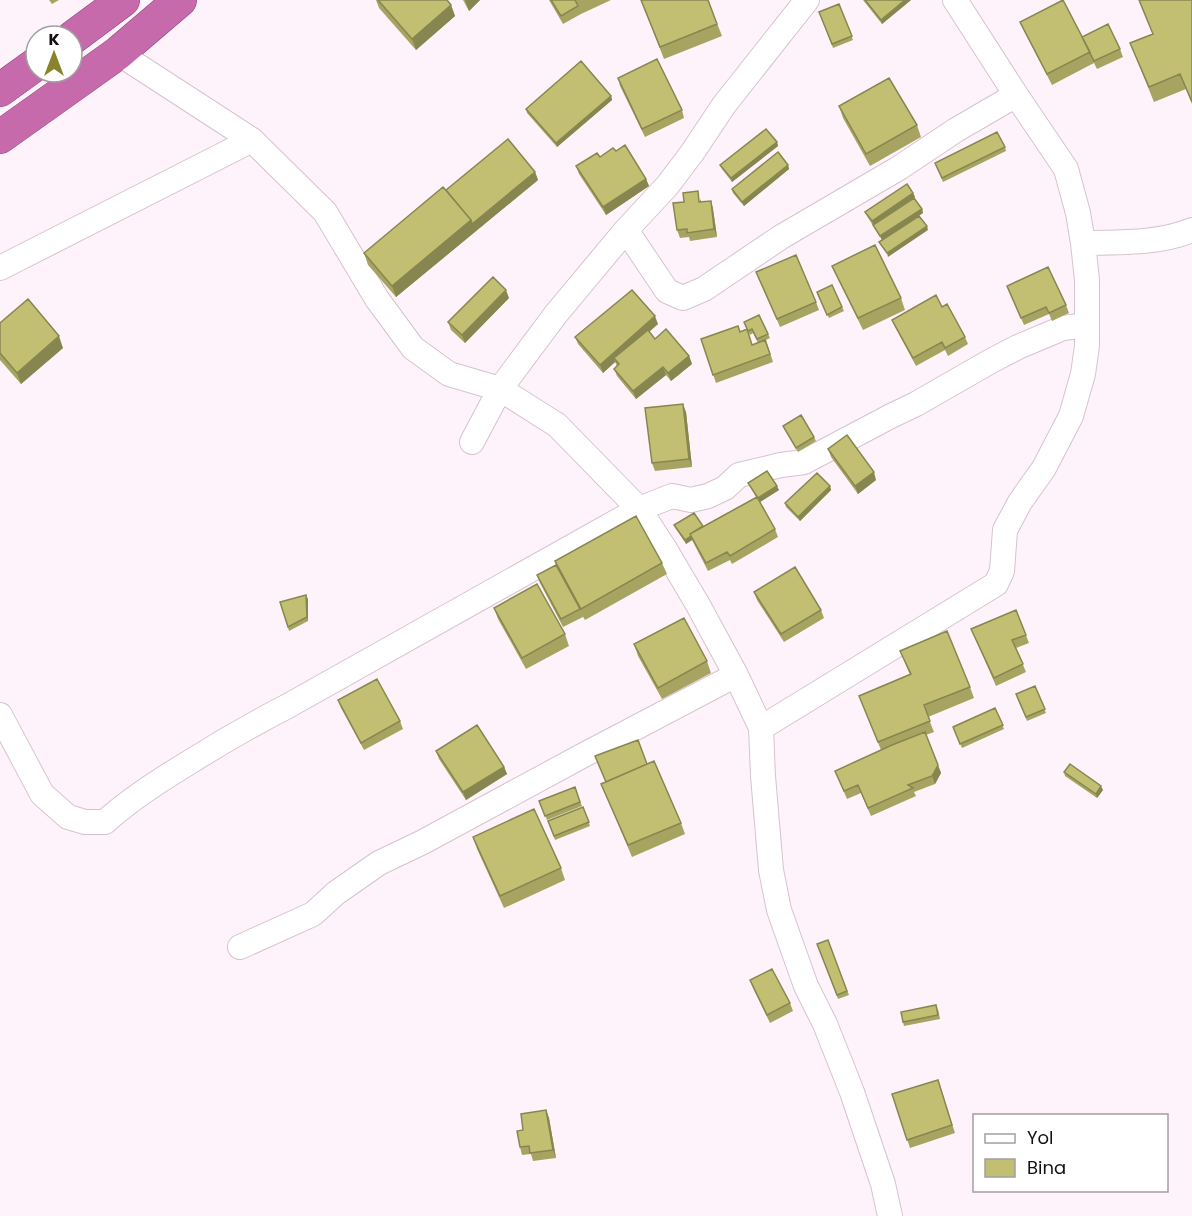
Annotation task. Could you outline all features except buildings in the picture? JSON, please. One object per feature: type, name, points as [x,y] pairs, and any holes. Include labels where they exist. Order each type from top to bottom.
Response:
[{"type":"highway","points":[[84,29],[123,0]]},
{"type":"highway","points":[[0,137],[118,53],[180,0]]},
{"type":"highway","points":[[0,90],[24,73]]},
{"type":"street","points":[[472,442],[500,389],[556,314],[626,230],[667,186],[724,105],[807,0]]},
{"type":"street","points":[[761,728],[996,584],[1002,571],[1005,530],[1020,502],[1044,468],[1071,416],[1083,374],[1087,325],[1083,243],[1078,213],[1066,169],[955,0]]},
{"type":"street","points":[[118,53],[252,140],[325,212],[377,299],[413,348],[449,374],[500,389],[557,425],[639,508],[698,605],[736,675],[761,728],[771,870],[779,910],[806,986],[825,1024],[852,1092],[883,1184],[890,1216]]},
{"type":"street","points":[[626,230],[667,291],[684,298],[704,289],[782,237],[1016,95]]},
{"type":"street","points":[[0,268],[252,140]]},
{"type":"street","points":[[1083,243],[1158,239],[1181,235],[1192,230]]},
{"type":"street","points":[[0,715],[42,794],[68,817],[86,822],[105,822],[158,782],[234,734],[639,508],[672,496],[691,500],[708,496],[725,488],[739,475],[804,462],[916,404],[1018,347],[1063,328],[1087,325]]},
{"type":"street","points":[[240,946],[313,914],[379,863],[423,842],[736,675]]}]
